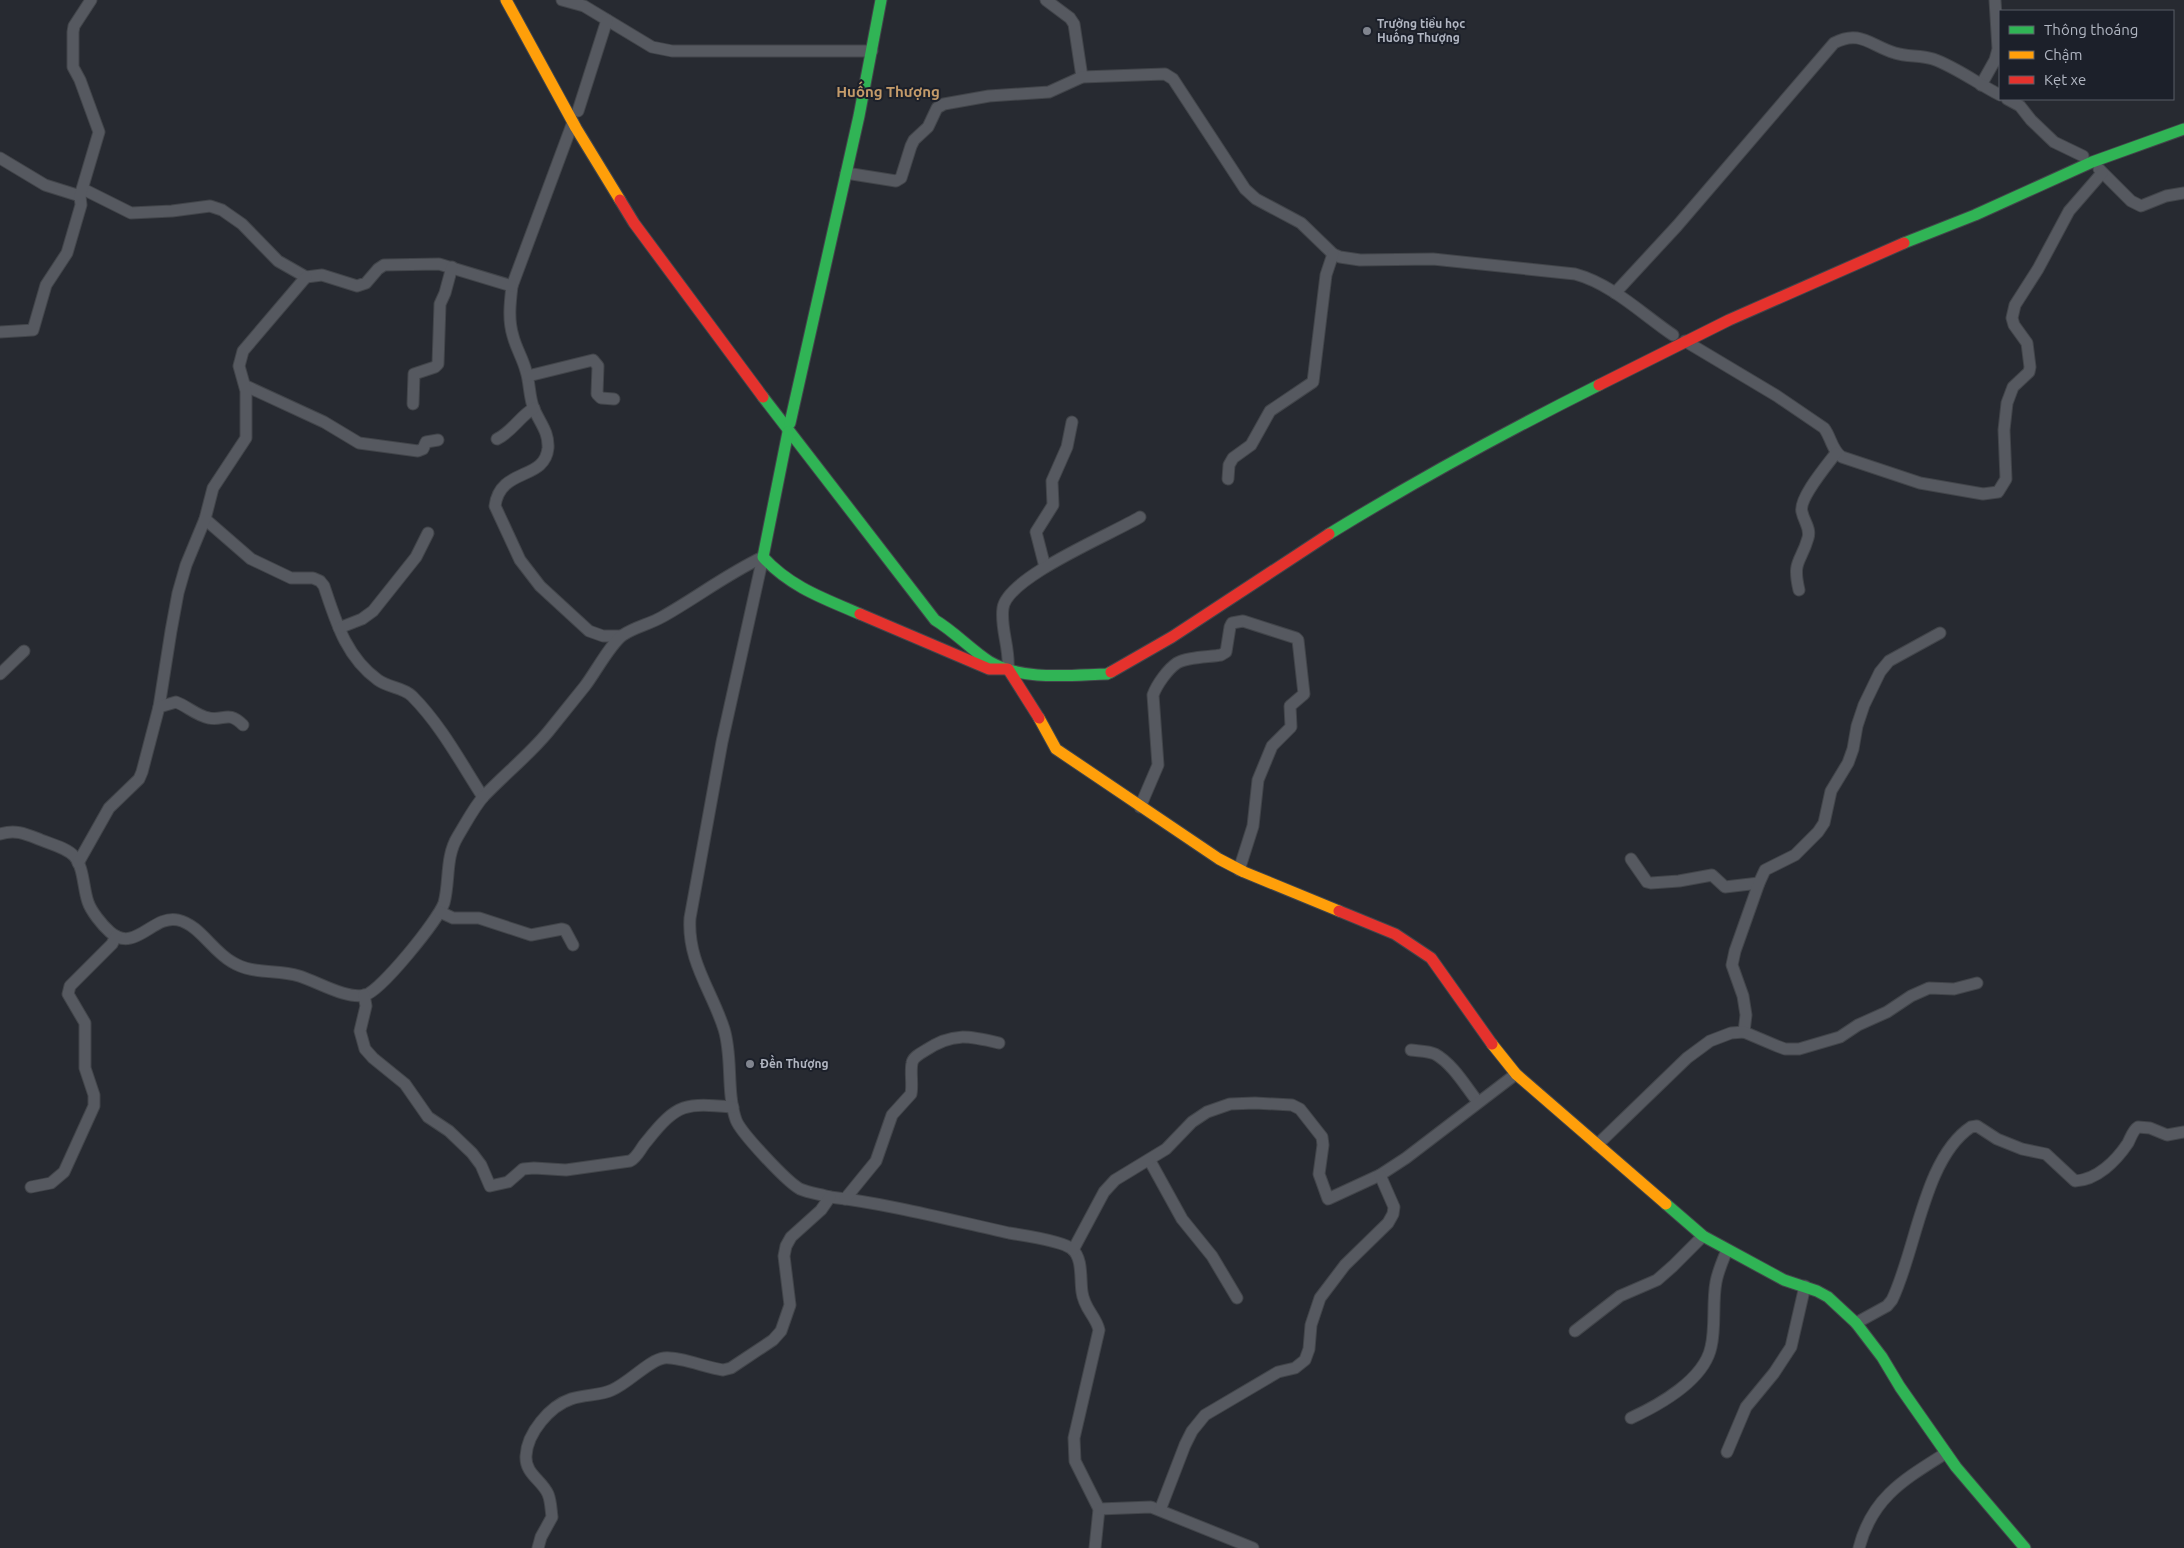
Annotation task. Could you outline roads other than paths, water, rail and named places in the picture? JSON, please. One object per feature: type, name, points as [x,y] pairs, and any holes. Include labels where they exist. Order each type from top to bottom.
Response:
[{"type":"main road","points":[[506,0],[573,122],[634,222],[789,427],[942,614],[948,628],[965,645],[992,663],[1021,673],[1058,675],[1107,674],[1157,646],[1315,543],[1486,443],[1685,341],[1882,252],[1975,215],[2087,159],[2184,129]]},
{"type":"main road","points":[[516,0],[621,184],[716,328]]},
{"type":"main road","points":[[882,0],[846,173],[789,427],[763,558],[785,580],[802,589],[989,669],[1008,669]]},
{"type":"main road","points":[[1261,565],[1495,427],[1673,335],[1753,297],[2184,117]]},
{"type":"main road","points":[[1097,673],[1103,663],[1172,624],[1196,607]]},
{"type":"main road","points":[[1008,669],[1047,731],[1056,749],[1140,807],[1239,870],[1395,934],[1420,949],[1431,958],[1493,1048],[1516,1074],[1703,1236],[1784,1280],[1805,1286],[1828,1297],[1856,1323],[1882,1357],[1900,1387],[1956,1468],[2025,1548]]},
{"type":"street","points":[[0,332],[29,332],[35,326],[46,285],[67,253],[81,205],[81,192],[99,132],[73,67],[73,32],[74,26],[91,0]]},
{"type":"street","points":[[562,0],[584,6],[652,47],[672,51],[872,51]]},
{"type":"street","points":[[1046,0],[1070,18],[1074,24],[1082,77]]},
{"type":"street","points":[[1981,85],[1995,60],[1998,49],[1995,0]]},
{"type":"street","points":[[578,111],[608,20]]},
{"type":"street","points":[[1615,293],[1678,226],[1834,44],[1845,37],[1856,37],[1897,54],[1942,62],[1999,94]]},
{"type":"street","points":[[846,173],[896,181],[901,178],[914,140],[928,128],[937,108],[944,104],[990,96],[1049,92],[1082,77],[1146,74],[1170,75],[1245,189],[1256,199],[1302,223],[1333,254],[1360,260],[1434,260],[1575,274],[1588,277],[1615,293],[1673,335]]},
{"type":"street","points":[[2009,100],[2020,106],[2031,120],[2054,142],[2087,159],[2131,201],[2141,206],[2166,196],[2184,193]]},
{"type":"street","points":[[573,122],[512,286],[510,305],[512,335],[524,360],[534,408],[545,429],[548,441],[545,460],[538,467],[506,482],[496,497],[495,506],[520,560],[540,586],[589,631],[602,636],[620,636],[661,618],[727,576],[763,558]]},
{"type":"street","points":[[0,158],[45,185],[81,192],[131,213],[210,206],[222,210],[242,224],[278,261],[306,277],[322,275],[357,286],[366,283],[384,265],[439,264],[512,286]]},
{"type":"street","points":[[1685,341],[1777,396],[1824,428],[1836,453],[1920,483],[1983,494],[1998,492],[2006,479],[2004,430],[2007,403],[2013,386],[2029,372],[2030,367],[2027,343],[2014,325],[2012,318],[2015,305],[2038,269],[2069,211],[2102,173]]},
{"type":"street","points":[[1228,479],[1229,464],[1233,458],[1251,446],[1270,411],[1313,382],[1326,275],[1333,254]]},
{"type":"street","points":[[413,404],[414,374],[436,368],[438,364],[440,304],[452,267]]},
{"type":"street","points":[[78,863],[109,808],[139,779],[142,772],[159,707],[178,593],[186,565],[205,519],[213,488],[246,438],[246,386],[239,366],[243,351],[306,277]]},
{"type":"street","points":[[528,376],[593,360],[598,366],[597,394],[601,398],[614,399]]},
{"type":"street","points":[[246,386],[324,422],[359,443],[418,451],[423,449],[426,442],[438,440]]},
{"type":"street","points":[[497,439],[504,436],[522,416],[534,408]]},
{"type":"street","points":[[1045,567],[1036,532],[1053,505],[1052,481],[1066,447],[1072,422]]},
{"type":"street","points":[[1799,590],[1795,569],[1809,537],[1808,527],[1801,512],[1802,501],[1836,453]]},
{"type":"street","points":[[1008,669],[1009,652],[1003,608],[1005,599],[1012,590],[1045,567],[1140,518]]},
{"type":"street","points":[[205,519],[251,559],[292,578],[313,578],[320,581],[324,586],[338,628],[350,651],[365,670],[383,684],[410,694],[427,712],[483,797]]},
{"type":"street","points":[[338,628],[362,619],[373,611],[416,557],[428,533]]},
{"type":"street","points":[[763,558],[722,742],[690,918],[689,936],[709,995],[724,1030],[736,1121],[746,1136],[791,1182],[801,1189],[1026,1236],[1067,1246],[1073,1250],[1080,1269],[1084,1303],[1089,1314],[1097,1322],[1099,1330],[1074,1438],[1076,1461],[1099,1509],[1095,1548]]},
{"type":"street","points":[[1140,807],[1158,765],[1153,695],[1156,687],[1173,667],[1183,660],[1221,655],[1226,652],[1230,627],[1237,622],[1243,621],[1296,638],[1298,640],[1304,694],[1290,706],[1291,727],[1272,746],[1258,780],[1253,826],[1239,870]]},
{"type":"street","points":[[1744,1032],[1746,1015],[1743,996],[1732,965],[1735,951],[1765,870],[1795,855],[1818,832],[1824,823],[1831,791],[1848,763],[1854,748],[1857,726],[1864,705],[1880,672],[1889,662],[1940,633]]},
{"type":"street","points":[[0,834],[23,832],[67,851],[74,856],[78,863],[90,907],[109,931],[116,936],[134,938],[164,920],[181,920],[193,928],[228,960],[240,967],[253,971],[298,976],[348,994],[364,995],[370,993],[382,982],[412,950],[440,912],[444,901],[449,859],[455,841],[483,797],[522,761],[546,735],[584,687],[620,636]]},
{"type":"street","points":[[0,674],[24,651]]},
{"type":"street","points":[[159,707],[176,702],[203,717],[212,719],[226,716],[234,718],[243,725]]},
{"type":"street","points":[[1632,859],[1647,882],[1651,883],[1680,881],[1712,875],[1725,887],[1759,883]]},
{"type":"street","points":[[440,912],[452,918],[479,918],[530,935],[562,929],[565,930],[573,945]]},
{"type":"street","points":[[30,1187],[51,1183],[64,1172],[92,1113],[94,1095],[85,1068],[86,1028],[82,1017],[68,994],[70,986],[112,944],[116,936]]},
{"type":"street","points":[[1597,1145],[1687,1058],[1710,1041],[1731,1033],[1744,1032],[1785,1049],[1799,1049],[1840,1037],[1858,1025],[1887,1012],[1911,996],[1929,988],[1954,989],[1977,983]]},
{"type":"street","points":[[364,995],[366,1006],[360,1031],[365,1049],[373,1058],[405,1084],[428,1117],[449,1131],[472,1153],[478,1160],[490,1186],[508,1182],[523,1169],[566,1170],[630,1161],[637,1156],[664,1121],[681,1107],[700,1104],[733,1107]]},
{"type":"street","points":[[845,1198],[876,1161],[892,1115],[911,1094],[912,1063],[914,1058],[938,1042],[952,1037],[970,1036],[999,1043]]},
{"type":"street","points":[[1411,1050],[1433,1053],[1437,1056],[1450,1067],[1478,1102]]},
{"type":"street","points":[[1073,1250],[1104,1192],[1115,1180],[1129,1170],[1150,1161],[1166,1149],[1192,1122],[1207,1112],[1230,1104],[1255,1103],[1292,1106],[1300,1109],[1307,1115],[1322,1137],[1323,1145],[1319,1174],[1328,1199],[1380,1175],[1440,1134],[1478,1102],[1516,1074]]},
{"type":"street","points":[[1856,1323],[1887,1306],[1892,1300],[1923,1206],[1939,1167],[1949,1147],[1971,1127],[1977,1126],[1997,1138],[2022,1149],[2046,1154],[2075,1181],[2096,1176],[2126,1145],[2138,1127],[2150,1128],[2167,1135],[2184,1132]]},
{"type":"street","points":[[1150,1161],[1182,1219],[1212,1256],[1237,1298]]},
{"type":"street","points":[[1160,1510],[1185,1445],[1192,1431],[1205,1415],[1278,1372],[1295,1368],[1305,1360],[1309,1349],[1311,1325],[1320,1298],[1345,1265],[1382,1229],[1394,1214],[1394,1207],[1380,1175]]},
{"type":"street","points":[[538,1548],[540,1537],[552,1517],[548,1493],[530,1473],[526,1463],[526,1454],[532,1434],[549,1414],[562,1403],[570,1399],[612,1390],[634,1378],[653,1362],[663,1358],[723,1370],[731,1368],[773,1340],[781,1331],[790,1305],[784,1256],[786,1246],[791,1237],[821,1210],[830,1196]]},
{"type":"street","points":[[1575,1331],[1620,1296],[1657,1280],[1703,1236]]},
{"type":"street","points":[[1631,1418],[1665,1401],[1698,1373],[1706,1362],[1711,1347],[1716,1282],[1727,1250]]},
{"type":"street","points":[[1727,1452],[1746,1407],[1774,1373],[1791,1346],[1805,1286]]},
{"type":"street","points":[[1859,1548],[1875,1510],[1896,1485],[1946,1453]]},
{"type":"street","points":[[1099,1509],[1143,1506],[1160,1510],[1253,1548]]},
{"type":"place","name":"Trường tiểu học Huống Thượng","points":[[1367,31]]},
{"type":"place","name":"Đền Thượng","points":[[750,1064]]},
{"type":"district","name":"Huống Thượng","points":[[888,92]]}]
